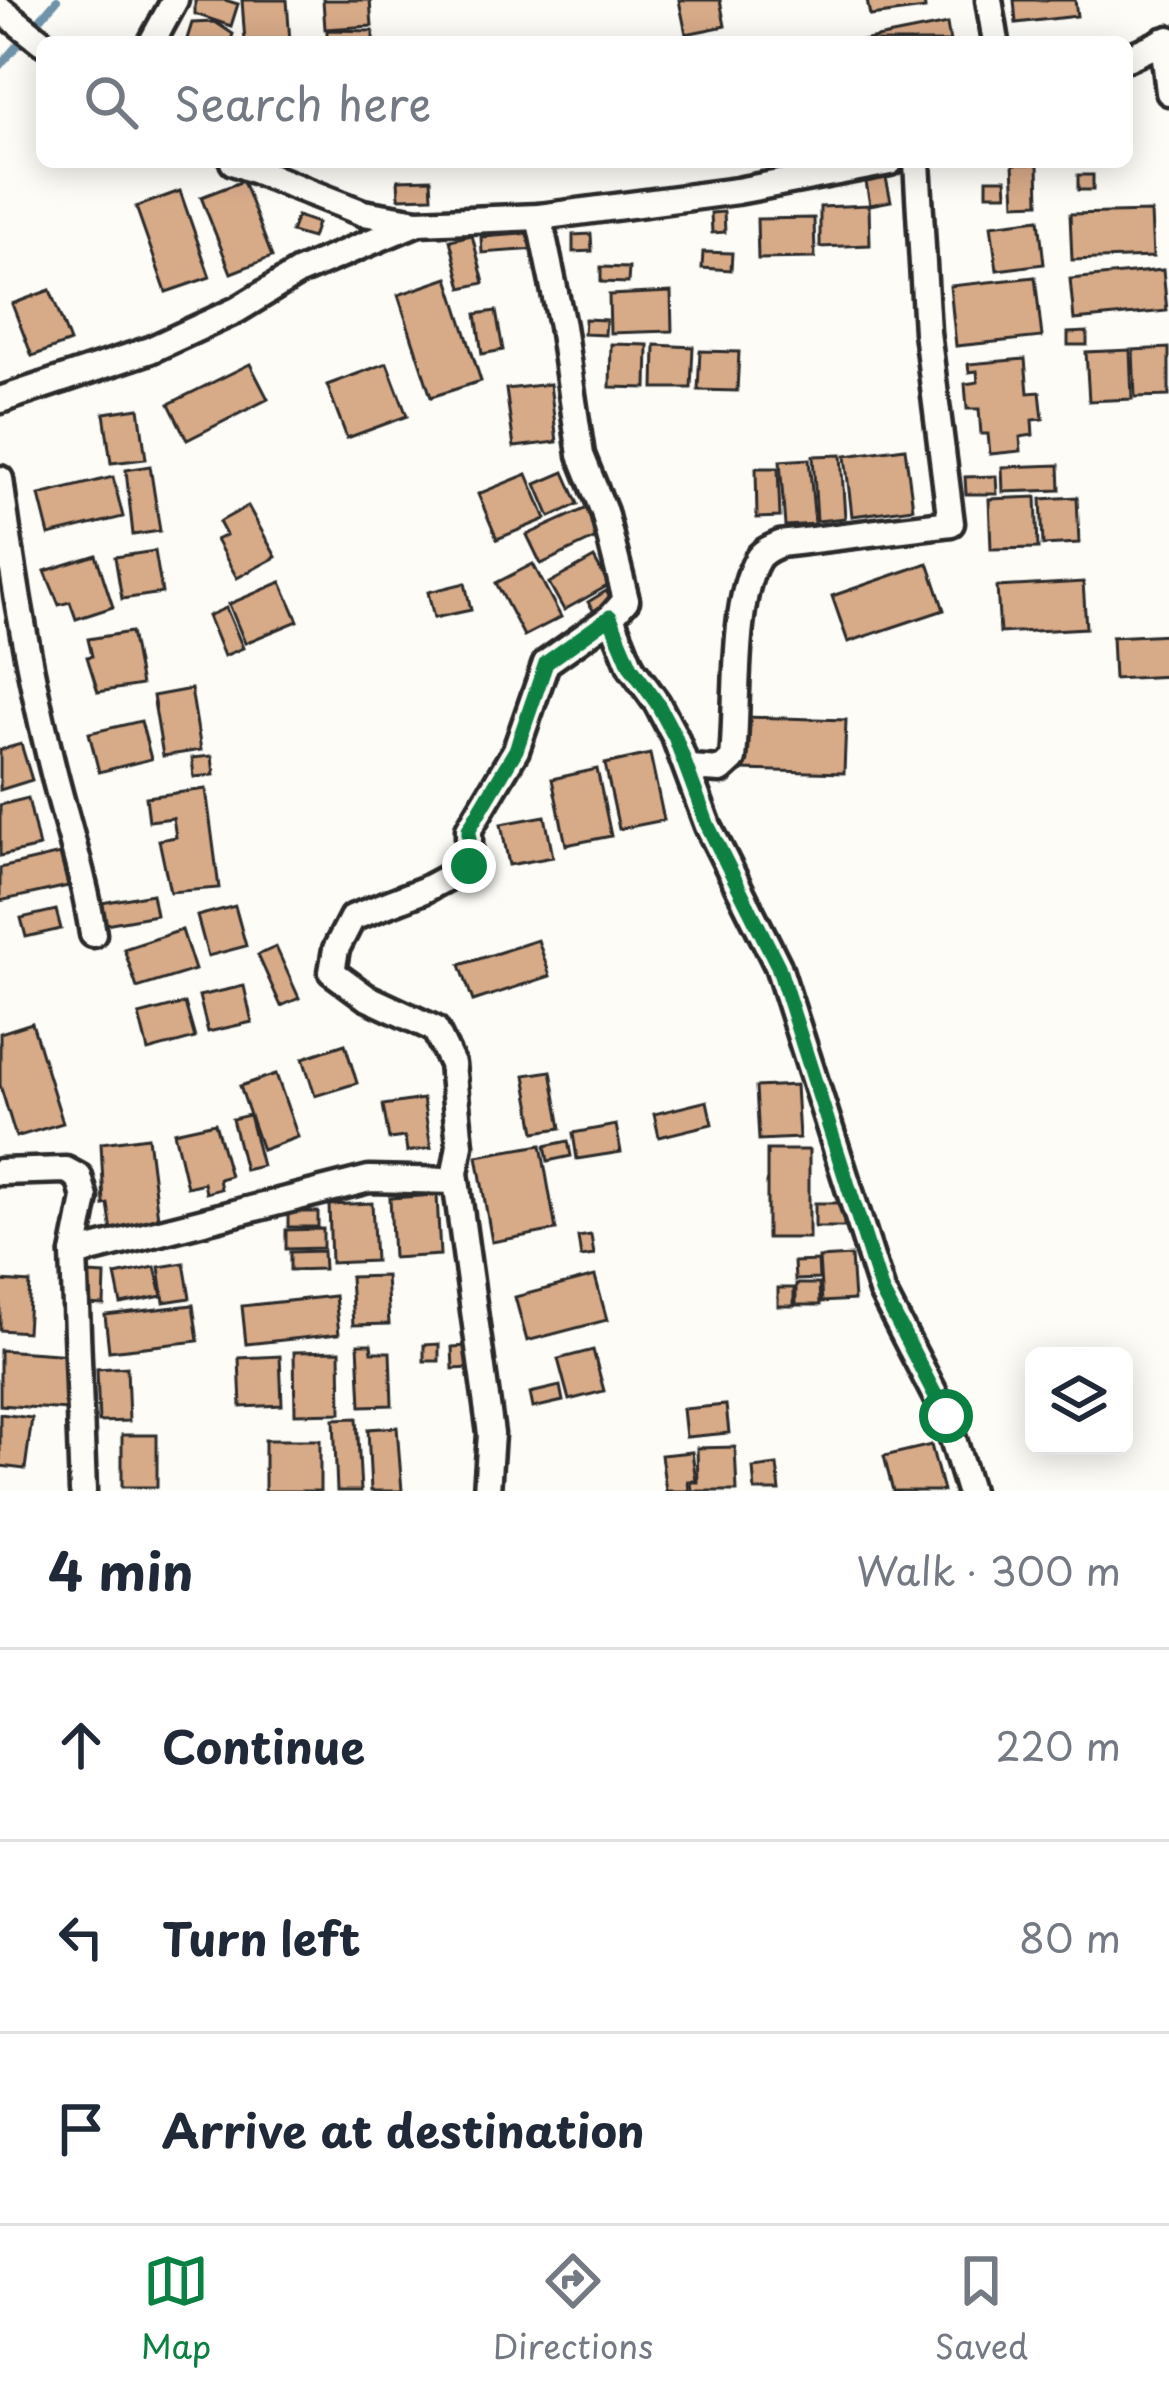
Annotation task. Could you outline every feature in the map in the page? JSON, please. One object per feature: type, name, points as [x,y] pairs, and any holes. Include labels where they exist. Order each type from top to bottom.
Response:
[{"type":"street","points":[[155,36],[176,0]]},
{"type":"street","points":[[989,0],[995,36]]},
{"type":"street","points":[[0,9],[36,37]]},
{"type":"street","points":[[1133,55],[1166,40],[1169,92]]},
{"type":"street","points":[[248,168],[363,213],[418,222],[539,217],[737,191],[858,168]]},
{"type":"street","points":[[689,767],[721,770],[733,759],[738,651],[749,580],[761,554],[780,544],[951,523],[927,332],[917,168]]},
{"type":"street","points":[[487,1491],[490,1434],[456,1181],[460,1145],[452,1064],[434,1029],[366,998],[332,972],[335,949],[352,918],[424,890],[469,866],[469,829],[516,750],[546,663],[626,600],[604,512],[581,455],[562,326],[539,217]]},
{"type":"street","points":[[0,400],[150,350],[237,310],[299,272],[418,222]]},
{"type":"street","points":[[0,479],[16,603],[50,758],[87,889],[93,934]]},
{"type":"street","points":[[610,617],[631,667],[657,703],[689,767],[708,826],[778,966],[882,1292],[946,1416],[969,1491]]},
{"type":"street","points":[[0,1172],[66,1170],[79,1178],[85,1198],[74,1254],[82,1491]]},
{"type":"street","points":[[74,1254],[369,1179],[456,1181]]},
{"type":"building","points":[[195,0],[238,4],[231,26],[195,14]]},
{"type":"building","points":[[242,0],[287,0],[290,36],[245,36]]},
{"type":"building","points":[[323,0],[370,0],[372,26],[325,29]]},
{"type":"building","points":[[679,0],[720,0],[725,26],[686,34]]},
{"type":"building","points":[[867,0],[924,0],[925,9],[870,16]]},
{"type":"building","points":[[1014,0],[1075,0],[1077,16],[1016,23]]},
{"type":"building","points":[[215,22],[233,34],[188,36],[192,23]]},
{"type":"building","points":[[947,24],[949,36],[887,36]]},
{"type":"building","points":[[327,30],[373,31],[373,36],[327,36]]},
{"type":"building","points":[[1013,168],[1038,168],[1039,203],[1015,204]]},
{"type":"building","points":[[1078,175],[1093,175],[1093,190],[1078,190]]},
{"type":"building","points":[[886,178],[891,201],[870,205],[866,182]]},
{"type":"building","points":[[431,179],[432,197],[399,198],[398,180]]},
{"type":"building","points":[[987,179],[1006,179],[1007,194],[987,194]]},
{"type":"building","points":[[243,181],[272,257],[231,273],[201,197]]},
{"type":"building","points":[[180,191],[210,277],[166,292],[136,207]]},
{"type":"building","points":[[869,205],[870,245],[820,247],[820,207]]},
{"type":"building","points":[[724,212],[725,232],[712,233],[711,213]]},
{"type":"building","points":[[1151,212],[1153,257],[1072,260],[1070,214]]},
{"type":"building","points":[[297,216],[317,223],[312,238],[291,232]]},
{"type":"building","points":[[814,218],[815,258],[758,259],[757,219]]},
{"type":"building","points":[[1039,219],[1044,264],[997,270],[991,225]]},
{"type":"building","points":[[536,233],[537,249],[482,253],[481,237]]},
{"type":"building","points":[[591,234],[592,251],[573,252],[573,235]]},
{"type":"building","points":[[472,235],[484,283],[462,288],[450,240]]},
{"type":"building","points":[[703,252],[732,253],[731,270],[702,268]]},
{"type":"building","points":[[601,267],[629,268],[628,283],[601,282]]},
{"type":"building","points":[[1163,270],[1167,311],[1074,320],[1070,279]]},
{"type":"building","points":[[1035,277],[1042,337],[956,346],[950,286]]},
{"type":"building","points":[[448,278],[481,381],[431,397],[398,295]]},
{"type":"building","points":[[50,290],[70,342],[32,356],[12,304]]},
{"type":"building","points":[[671,292],[672,331],[610,333],[609,295]]},
{"type":"building","points":[[496,311],[503,350],[482,354],[476,314]]},
{"type":"building","points":[[585,319],[606,320],[605,335],[584,334]]},
{"type":"building","points":[[1087,332],[1087,345],[1068,345],[1068,333]]},
{"type":"building","points":[[611,344],[648,345],[647,388],[610,387]]},
{"type":"building","points":[[655,345],[693,347],[691,388],[654,388]]},
{"type":"building","points":[[1169,348],[1169,396],[1135,397],[1133,350]]},
{"type":"building","points":[[1130,350],[1132,399],[1089,401],[1086,352]]},
{"type":"building","points":[[700,351],[739,352],[737,391],[698,390]]},
{"type":"building","points":[[1025,359],[1028,393],[1040,392],[1043,419],[1032,420],[1033,435],[1020,437],[1021,451],[990,454],[988,434],[981,434],[979,409],[967,409],[965,384],[978,382],[977,371],[969,372],[968,364]]},
{"type":"building","points":[[387,363],[407,416],[347,438],[327,385]]},
{"type":"building","points":[[250,364],[268,399],[187,440],[169,404]]},
{"type":"building","points":[[550,384],[557,442],[514,447],[506,389]]},
{"type":"building","points":[[139,408],[146,459],[111,463],[104,413]]},
{"type":"building","points":[[905,448],[913,508],[852,516],[845,456]]},
{"type":"building","points":[[841,455],[845,518],[817,521],[813,456]]},
{"type":"building","points":[[809,459],[815,524],[785,526],[780,461]]},
{"type":"building","points":[[1059,465],[1060,490],[1003,492],[1002,467]]},
{"type":"building","points":[[150,466],[160,531],[133,535],[126,470]]},
{"type":"building","points":[[756,468],[778,468],[780,517],[757,518]]},
{"type":"building","points":[[564,472],[578,504],[550,517],[536,484]]},
{"type":"building","points":[[527,474],[546,519],[497,539],[478,494]]},
{"type":"building","points":[[996,476],[997,494],[966,494],[965,477]]},
{"type":"building","points":[[113,477],[123,517],[49,535],[39,495]]},
{"type":"building","points":[[1036,497],[1038,548],[991,549],[989,499]]},
{"type":"building","points":[[1077,497],[1079,543],[1043,545],[1041,499]]},
{"type":"building","points":[[248,506],[276,557],[237,578],[216,540],[226,535],[219,522]]},
{"type":"building","points":[[587,508],[600,536],[541,564],[527,535]]},
{"type":"building","points":[[155,551],[162,593],[122,599],[115,557]]},
{"type":"building","points":[[96,555],[113,607],[76,619],[70,602],[59,605],[45,571]]},
{"type":"building","points":[[594,558],[609,585],[564,610],[549,583]]},
{"type":"building","points":[[928,563],[944,610],[848,642],[832,596]]},
{"type":"building","points":[[533,564],[561,617],[524,636],[496,583]]},
{"type":"building","points":[[281,582],[298,621],[245,643],[229,604]]},
{"type":"building","points":[[1083,582],[1086,628],[1000,633],[997,587]]},
{"type":"building","points":[[465,583],[471,610],[434,618],[428,592]]},
{"type":"building","points":[[606,591],[613,602],[595,613],[588,602]]},
{"type":"building","points":[[226,608],[243,648],[224,656],[208,616]]},
{"type":"building","points":[[131,632],[141,685],[98,692],[87,657],[92,656],[88,639]]},
{"type":"building","points":[[1169,634],[1169,676],[1114,679],[1112,637]]},
{"type":"building","points":[[191,689],[201,750],[163,756],[153,696]]},
{"type":"building","points":[[745,717],[846,720],[844,773],[743,770]]},
{"type":"building","points":[[141,721],[151,759],[99,772],[89,733]]},
{"type":"building","points":[[21,744],[32,780],[0,790],[0,750]]},
{"type":"building","points":[[650,754],[664,820],[619,829],[605,764]]},
{"type":"building","points":[[212,756],[214,775],[194,777],[192,758]]},
{"type":"building","points":[[597,769],[611,836],[566,845],[552,779]]},
{"type":"building","points":[[206,789],[219,888],[170,892],[159,840],[176,837],[173,818],[149,821],[146,797]]},
{"type":"building","points":[[28,798],[39,847],[0,856],[0,805]]},
{"type":"building","points":[[545,816],[553,857],[509,865],[501,824]]},
{"type":"building","points":[[60,854],[68,886],[0,901],[0,868]]},
{"type":"building","points":[[152,894],[156,915],[100,925],[96,904]]},
{"type":"building","points":[[235,906],[246,946],[208,956],[197,916]]},
{"type":"building","points":[[56,910],[61,929],[26,937],[21,918]]},
{"type":"building","points":[[182,930],[195,970],[137,988],[124,949]]},
{"type":"building","points":[[538,940],[550,976],[473,1001],[460,965]]},
{"type":"building","points":[[276,947],[299,998],[281,1006],[258,955]]},
{"type":"building","points":[[244,986],[252,1022],[208,1032],[199,996]]},
{"type":"building","points":[[185,1003],[195,1038],[148,1051],[139,1015]]},
{"type":"building","points":[[32,1023],[63,1123],[16,1137],[0,1085],[0,1033]]},
{"type":"building","points":[[345,1044],[357,1083],[315,1096],[303,1058]]},
{"type":"building","points":[[551,1071],[561,1128],[535,1132],[525,1075]]},
{"type":"building","points":[[276,1074],[298,1137],[262,1150],[240,1086]]},
{"type":"building","points":[[796,1085],[799,1138],[759,1140],[756,1087]]},
{"type":"building","points":[[423,1099],[431,1148],[407,1152],[405,1137],[389,1139],[383,1105]]},
{"type":"building","points":[[707,1101],[712,1124],[659,1137],[654,1114]]},
{"type":"building","points":[[249,1115],[262,1166],[245,1170],[232,1119]]},
{"type":"building","points":[[215,1123],[230,1176],[219,1179],[221,1189],[206,1193],[204,1183],[187,1187],[174,1132]]},
{"type":"building","points":[[616,1125],[621,1152],[577,1159],[573,1133]]},
{"type":"building","points":[[148,1137],[159,1226],[112,1232],[108,1204],[104,1205],[101,1143]]},
{"type":"building","points":[[568,1141],[571,1156],[548,1161],[545,1146]]},
{"type":"building","points":[[541,1145],[556,1230],[492,1242],[477,1156]]},
{"type":"building","points":[[767,1150],[809,1150],[809,1238],[767,1238]]},
{"type":"building","points":[[437,1195],[440,1255],[393,1258],[390,1198]]},
{"type":"building","points":[[372,1203],[375,1261],[331,1263],[329,1205]]},
{"type":"building","points":[[815,1203],[844,1203],[844,1227],[815,1227]]},
{"type":"building","points":[[288,1212],[318,1212],[318,1227],[288,1227]]},
{"type":"building","points":[[323,1229],[323,1248],[286,1249],[286,1230]]},
{"type":"building","points":[[591,1235],[594,1255],[581,1257],[578,1237]]},
{"type":"building","points":[[323,1251],[324,1269],[290,1270],[290,1252]]},
{"type":"building","points":[[851,1256],[854,1300],[822,1302],[819,1258]]},
{"type":"building","points":[[818,1261],[819,1279],[795,1280],[794,1262]]},
{"type":"building","points":[[184,1263],[190,1298],[164,1302],[159,1267]]},
{"type":"building","points":[[155,1267],[162,1296],[121,1304],[115,1275]]},
{"type":"building","points":[[88,1274],[105,1275],[104,1305],[86,1304]]},
{"type":"building","points":[[386,1276],[389,1324],[353,1325],[350,1277]]},
{"type":"building","points":[[595,1276],[607,1320],[527,1341],[515,1297]]},
{"type":"building","points":[[0,1281],[30,1283],[27,1332],[0,1330]]},
{"type":"building","points":[[796,1284],[819,1284],[820,1305],[796,1305]]},
{"type":"building","points":[[778,1288],[794,1288],[794,1306],[778,1306]]},
{"type":"building","points":[[335,1296],[339,1334],[246,1344],[242,1306]]},
{"type":"building","points":[[193,1305],[198,1341],[109,1351],[105,1315]]},
{"type":"building","points":[[358,1344],[371,1344],[372,1352],[390,1352],[392,1405],[361,1406]]},
{"type":"building","points":[[439,1344],[439,1361],[424,1361],[424,1345]]},
{"type":"building","points":[[470,1346],[471,1368],[453,1369],[452,1347]]},
{"type":"building","points":[[0,1350],[71,1355],[67,1410],[0,1405]]},
{"type":"building","points":[[593,1350],[604,1391],[569,1400],[558,1359]]},
{"type":"building","points":[[340,1351],[341,1413],[295,1414],[294,1352]]},
{"type":"building","points":[[280,1356],[282,1405],[241,1407],[239,1358]]},
{"type":"building","points":[[127,1367],[129,1421],[99,1422],[97,1369]]},
{"type":"building","points":[[560,1386],[563,1401],[533,1408],[530,1393]]},
{"type":"building","points":[[726,1405],[729,1433],[686,1437],[683,1409]]},
{"type":"building","points":[[0,1414],[32,1418],[25,1469],[0,1466]]},
{"type":"building","points":[[357,1418],[361,1491],[337,1491],[334,1419]]},
{"type":"building","points":[[397,1427],[402,1491],[371,1491],[368,1429]]},
{"type":"building","points":[[122,1435],[157,1435],[157,1487],[122,1487]]},
{"type":"building","points":[[265,1440],[320,1440],[320,1491],[265,1491]]},
{"type":"building","points":[[931,1445],[943,1491],[893,1491],[884,1456]]},
{"type":"building","points":[[735,1447],[737,1491],[692,1491],[691,1482],[698,1482],[697,1448]]},
{"type":"building","points":[[692,1452],[696,1481],[688,1481],[689,1491],[666,1491],[661,1455]]},
{"type":"building","points":[[777,1465],[780,1491],[755,1491],[753,1468]]},
{"type":"waterway","points":[[0,65],[57,0]]},
{"type":"route","points":[[469,866],[469,829],[516,750],[546,663],[610,617],[631,667],[675,737],[708,826],[778,966],[882,1292],[946,1416]]}]
